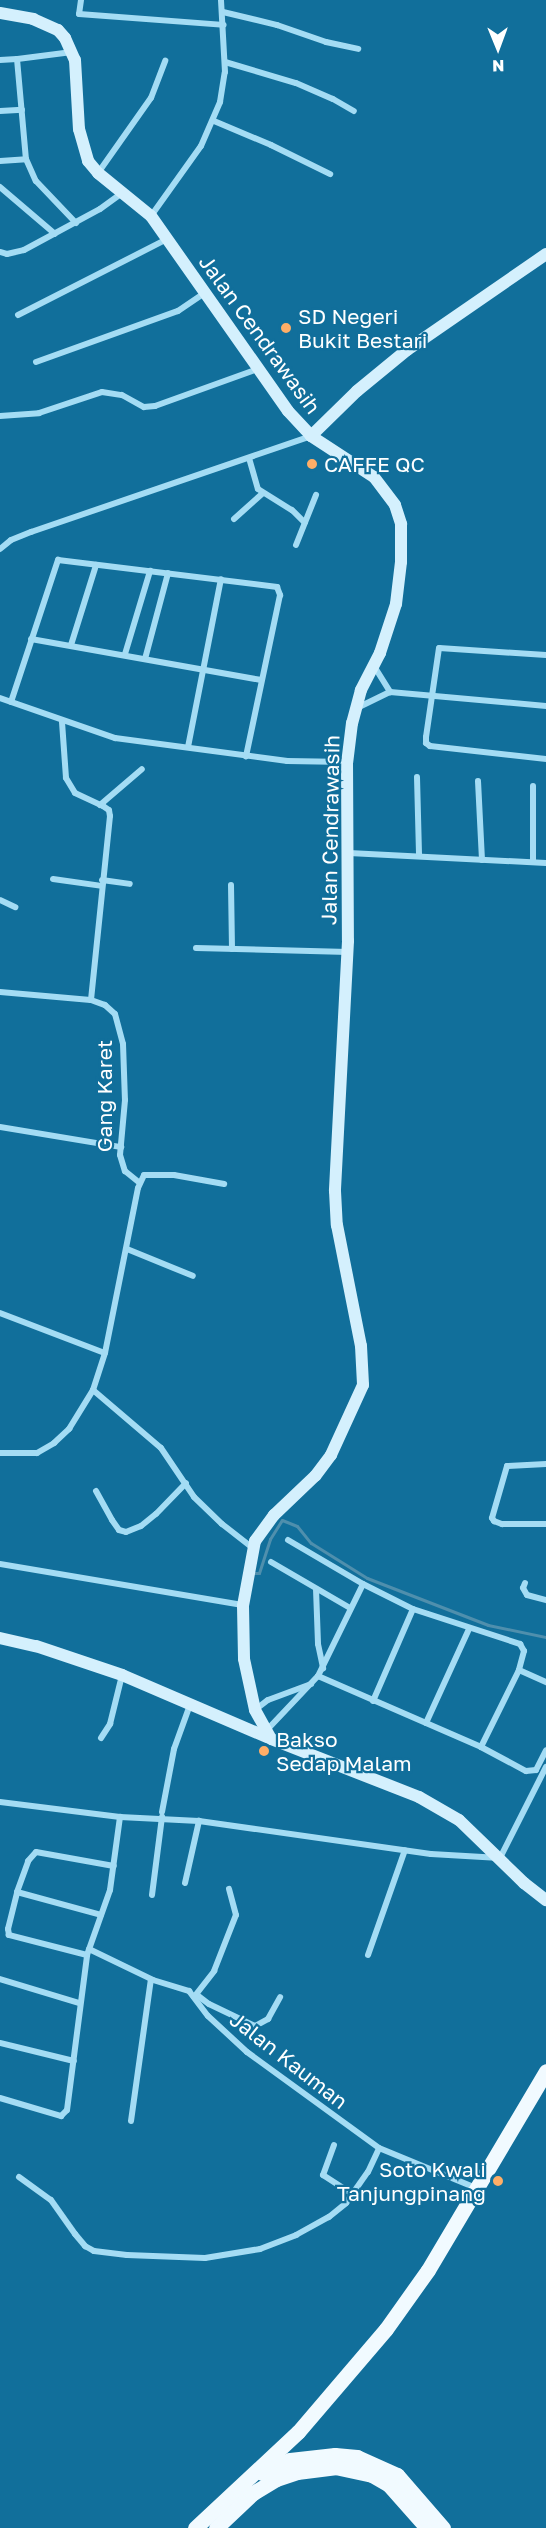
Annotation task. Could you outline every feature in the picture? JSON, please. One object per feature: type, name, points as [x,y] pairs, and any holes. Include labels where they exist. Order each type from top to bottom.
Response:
[{"type":"main road","points":[[195,2528],[298,2432],[409,2299],[478,2188],[546,2071]]},
{"type":"main road","points":[[298,2432],[297,2448],[304,2455],[357,2457],[397,2475],[443,2528]]},
{"type":"main road","points":[[243,2483],[290,2460],[315,2456]]},
{"type":"main road","points":[[216,2528],[253,2493],[276,2479],[297,2472],[335,2467],[372,2475],[389,2485],[427,2528]]},
{"type":"street","points":[[81,0],[79,14],[224,25]]},
{"type":"street","points":[[151,216],[201,146],[214,121],[224,84],[224,25],[221,0]]},
{"type":"street","points":[[223,12],[358,49]]},
{"type":"street","points":[[0,13],[33,19],[49,25],[62,34],[73,52],[81,144],[88,161],[98,173],[151,98],[165,61]]},
{"type":"street","points":[[0,60],[73,52]]},
{"type":"street","points":[[17,59],[26,159],[36,181],[76,223]]},
{"type":"street","points":[[225,62],[296,83],[354,111]]},
{"type":"street","points":[[0,111],[22,110]]},
{"type":"street","points":[[214,121],[271,145],[330,174]]},
{"type":"street","points":[[0,161],[26,159]]},
{"type":"street","name":"Jalan Cendrawasih","points":[[98,173],[151,216],[260,368],[288,411],[311,436],[374,477],[390,497],[399,516],[401,562],[396,604],[374,666],[361,690],[347,762],[348,952],[335,1191],[337,1225],[361,1347],[363,1385],[331,1455],[315,1476],[262,1528],[254,1549],[243,1605],[244,1659],[255,1710],[268,1735]]},
{"type":"street","points":[[0,187],[55,234]]},
{"type":"street","points":[[0,252],[7,254],[24,250],[76,223],[123,192]]},
{"type":"street","points":[[18,315],[167,239]]},
{"type":"street","points":[[0,549],[11,540],[31,532],[311,436],[357,391],[406,350],[546,254]]},
{"type":"street","points":[[36,362],[178,311],[206,293]]},
{"type":"street","points":[[0,416],[39,413],[102,392],[117,393],[144,407],[155,406],[260,368]]},
{"type":"street","points":[[249,458],[255,481],[263,493],[287,506],[305,523]]},
{"type":"street","points":[[234,519],[263,493]]},
{"type":"street","points":[[296,545],[316,495]]},
{"type":"street","points":[[10,702],[57,561],[277,587],[280,590],[246,756]]},
{"type":"street","points":[[71,645],[96,565]]},
{"type":"street","points":[[125,654],[150,571]]},
{"type":"street","points":[[146,659],[168,573]]},
{"type":"street","points":[[188,747],[220,579]]},
{"type":"street","points":[[31,639],[261,680]]},
{"type":"street","points":[[546,655],[439,648],[426,737],[426,743],[430,746],[546,759]]},
{"type":"street","points":[[374,666],[390,692]]},
{"type":"street","points":[[356,708],[390,692],[546,706]]},
{"type":"street","points":[[0,698],[62,722],[115,738],[287,761],[347,762]]},
{"type":"street","points":[[62,722],[66,778],[75,793],[109,810],[110,816],[91,1000]]},
{"type":"street","points":[[100,805],[142,769]]},
{"type":"street","points":[[417,777],[420,855]]},
{"type":"street","points":[[478,781],[482,860]]},
{"type":"street","points":[[533,786],[533,862]]},
{"type":"street","points":[[349,853],[546,863]]},
{"type":"street","points":[[53,879],[130,884]]},
{"type":"street","points":[[231,885],[232,949]]},
{"type":"street","points":[[0,900],[15,907]]},
{"type":"street","points":[[196,948],[348,952]]},
{"type":"street","name":"Gang Karet","points":[[0,992],[91,1000],[105,1005],[115,1014],[120,1028],[125,1100],[121,1147],[122,1166],[140,1183]]},
{"type":"street","points":[[0,1127],[121,1147]]},
{"type":"street","points":[[0,1453],[37,1453],[54,1443],[69,1429],[93,1390],[105,1353],[140,1183],[144,1175],[174,1175],[224,1184]]},
{"type":"street","points":[[127,1249],[193,1276]]},
{"type":"street","points":[[0,1313],[105,1353]]},
{"type":"street","points":[[93,1390],[160,1448],[194,1497],[222,1524],[254,1549]]},
{"type":"street","points":[[546,1464],[507,1466],[492,1518],[502,1524],[546,1524]]},
{"type":"street","points":[[96,1491],[119,1530],[126,1532],[141,1526],[156,1514],[186,1483]]},
{"type":"street","points":[[288,1540],[363,1584],[413,1609],[520,1644],[524,1651],[519,1670],[481,1748]]},
{"type":"street","points":[[271,1562],[350,1608]]},
{"type":"street","points":[[0,1564],[243,1605]]},
{"type":"street","points":[[525,1583],[523,1588],[527,1595],[546,1600]]},
{"type":"street","points":[[268,1735],[318,1676],[363,1584]]},
{"type":"street","points":[[316,1589],[318,1644],[323,1668]]},
{"type":"street","points":[[373,1701],[413,1609]]},
{"type":"street","points":[[426,1723],[469,1629]]},
{"type":"street","points":[[0,1638],[36,1646],[122,1675],[418,1797],[459,1820],[524,1883],[546,1900]]},
{"type":"street","points":[[519,1670],[546,1682]]},
{"type":"street","points":[[101,1738],[110,1724],[122,1675]]},
{"type":"street","points":[[318,1676],[531,1772],[536,1770],[546,1750]]},
{"type":"street","points":[[255,1710],[268,1700],[311,1684]]},
{"type":"street","points":[[152,1895],[162,1814],[174,1749],[191,1702]]},
{"type":"street","points":[[500,1858],[546,1767]]},
{"type":"street","points":[[0,1802],[120,1817],[162,1814],[405,1850],[500,1858]]},
{"type":"street","points":[[0,2098],[64,2115],[74,2061],[79,2003],[88,1952],[110,1890],[120,1817]]},
{"type":"street","points":[[185,1882],[199,1821]]},
{"type":"street","points":[[368,1955],[405,1850]]},
{"type":"street","points":[[101,1915],[17,1892],[28,1860],[36,1852],[114,1866]]},
{"type":"street","points":[[229,1889],[236,1915],[214,1971],[196,1996],[255,2026],[268,2019],[280,1997]]},
{"type":"street","name":"Jalan Kauman","points":[[17,1892],[8,1929],[9,1935],[88,1952],[151,1979],[189,1992],[196,1996],[208,2016],[247,2052],[380,2148],[478,2188]]},
{"type":"street","points":[[132,2121],[151,1979]]},
{"type":"street","points":[[0,1980],[79,2003]]},
{"type":"street","points":[[0,2043],[74,2061]]},
{"type":"street","points":[[334,2145],[323,2168],[323,2175],[352,2194]]},
{"type":"street","points":[[19,2177],[51,2200],[85,2246],[94,2251],[127,2255],[205,2258],[260,2249],[296,2235],[329,2217],[352,2194],[380,2148]]},
{"type":"waterway","points":[[253,1573],[259,1573],[270,1539],[282,1520],[297,1526],[311,1543],[367,1578],[488,1625],[546,1637]]},
{"type":"place","name":"SD Negeri Bukit Bestari","points":[[286,328]]},
{"type":"place","name":"CAFFE QC","points":[[312,464]]},
{"type":"place","name":"Bakso Sedap Malam","points":[[264,1751]]},
{"type":"place","name":"Soto Kwali Tanjungpinang","points":[[498,2181]]}]
